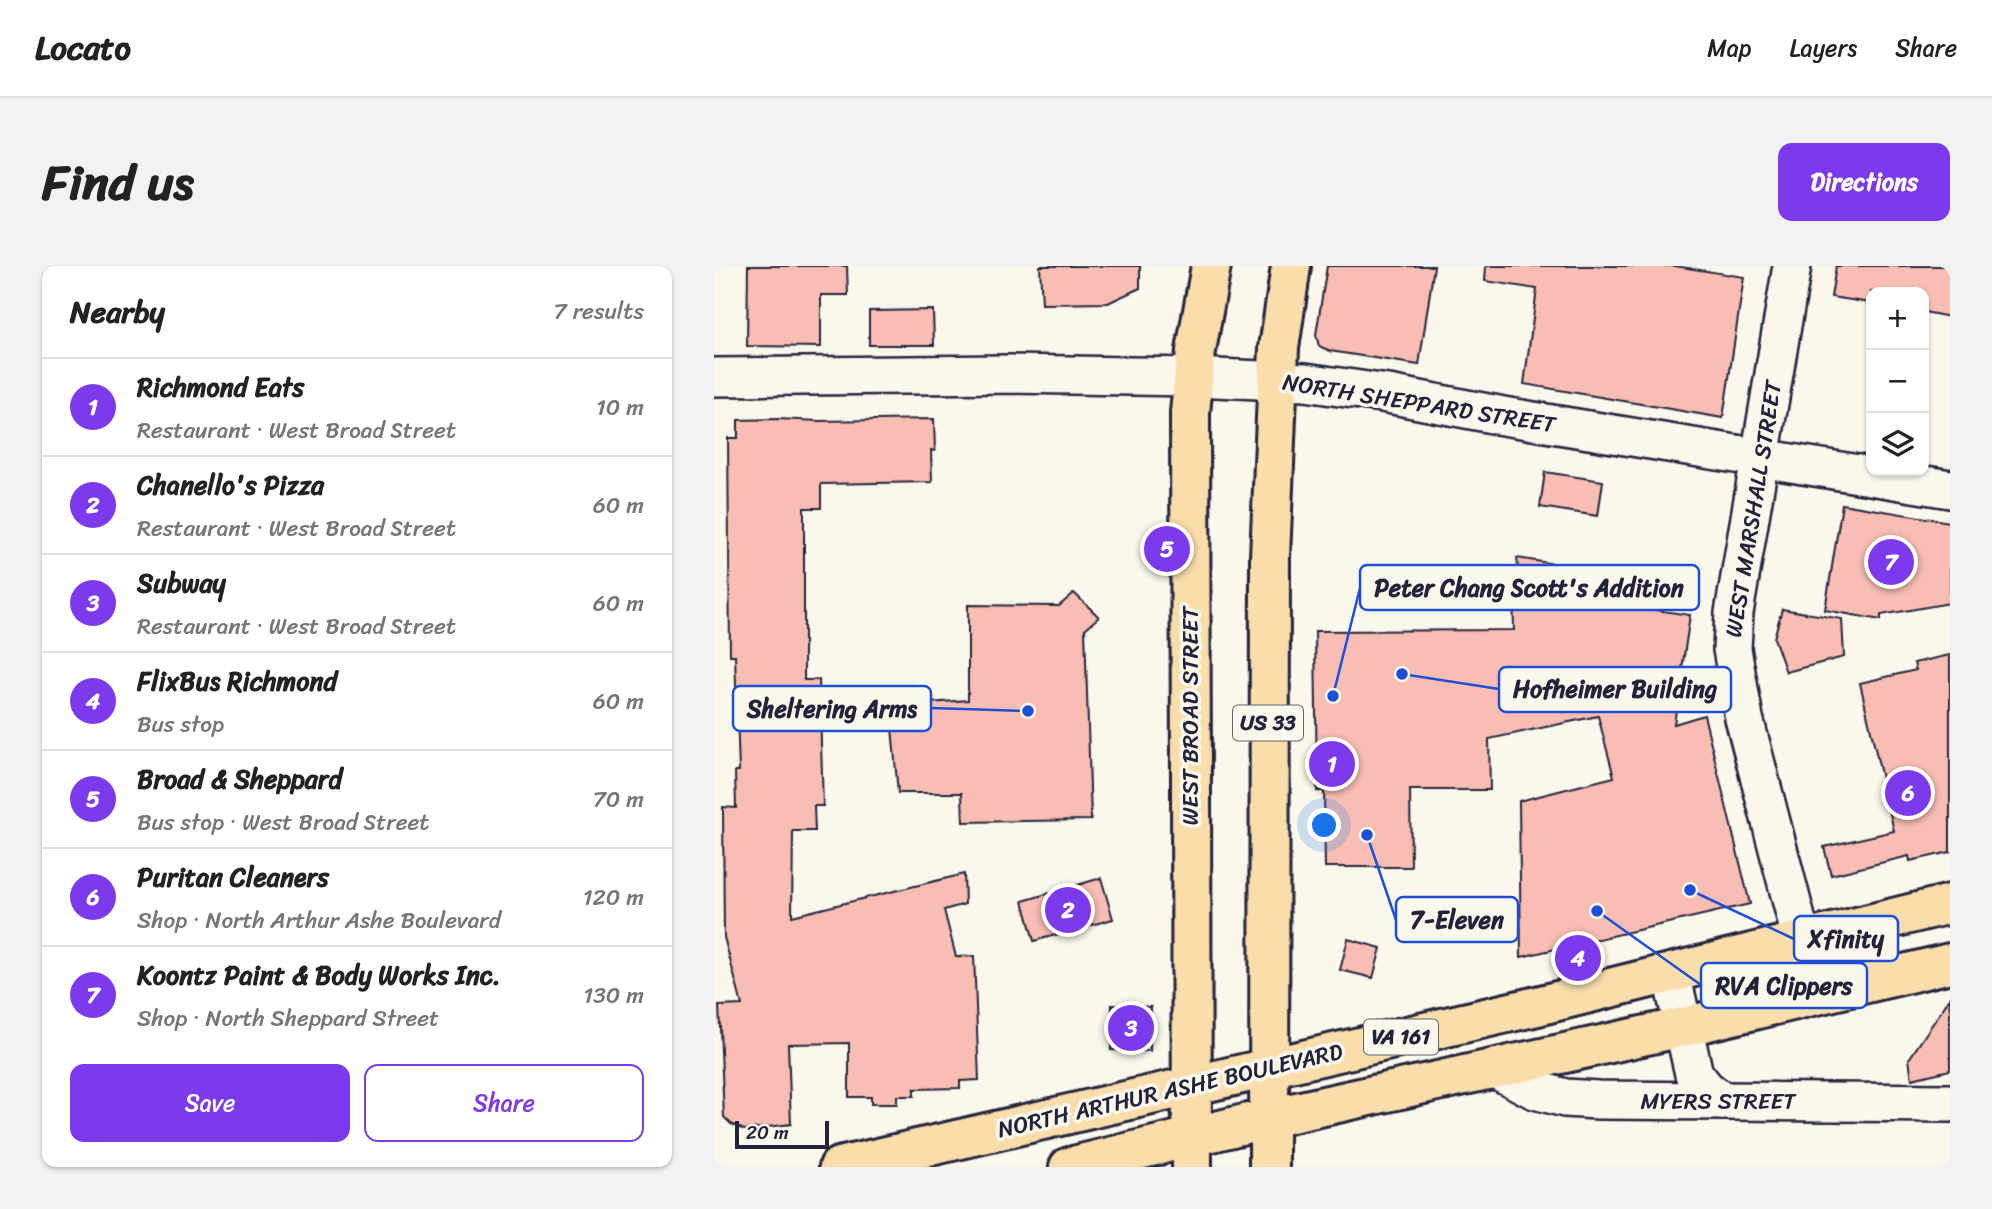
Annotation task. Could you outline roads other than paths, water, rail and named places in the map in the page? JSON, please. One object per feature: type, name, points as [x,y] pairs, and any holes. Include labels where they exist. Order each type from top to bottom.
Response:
[{"type":"main road","name":"WEST BROAD STREET","points":[[1192,1152],[1190,413],[1201,320],[1211,266]]},
{"type":"main road","name":"US 33","points":[[1269,1167],[1268,631],[1277,380],[1282,320],[1291,266]]},
{"type":"main road","name":"NORTH ARTHUR ASHE BOULEVARD","points":[[839,1167],[1802,942],[1950,904]]},
{"type":"main road","name":"VA 161","points":[[1069,1167],[1192,1152],[1269,1118],[1683,1027],[1950,963]]},
{"type":"street","points":[[1199,266],[1201,320]]},
{"type":"street","name":"WEST MARSHALL STREET","points":[[1792,266],[1734,612],[1732,649],[1744,718],[1816,995]]},
{"type":"street","name":"NORTH SHEPPARD STREET","points":[[714,377],[951,374],[1277,380],[1388,394],[1503,416],[1950,489]]},
{"type":"street","points":[[1671,973],[1694,1074],[1706,1089],[1722,1101]]},
{"type":"street","name":"MYERS STREET","points":[[1493,1068],[1535,1090],[1565,1098],[1950,1103]]},
{"type":"place","name":"Broad & Sheppard","points":[[1167,549]]},
{"type":"place","name":"Koontz Paint & Body Works Inc.","points":[[1891,562]]},
{"type":"place","name":"Hofheimer Building","points":[[1402,674]]},
{"type":"place","name":"Peter Chang Scott's Addition","points":[[1333,696]]},
{"type":"place","name":"Sheltering Arms","points":[[1028,711]]},
{"type":"place","name":"Richmond Eats","points":[[1332,764]]},
{"type":"place","name":"Puritan Cleaners","points":[[1908,793]]},
{"type":"place","name":"7-Eleven","points":[[1367,835]]},
{"type":"place","name":"Xfinity","points":[[1690,890]]},
{"type":"place","name":"Chanello's Pizza","points":[[1068,910]]},
{"type":"place","name":"RVA Clippers","points":[[1597,911]]},
{"type":"place","name":"FlixBus Richmond","points":[[1578,958]]},
{"type":"place","name":"Subway","points":[[1131,1028]]}]
